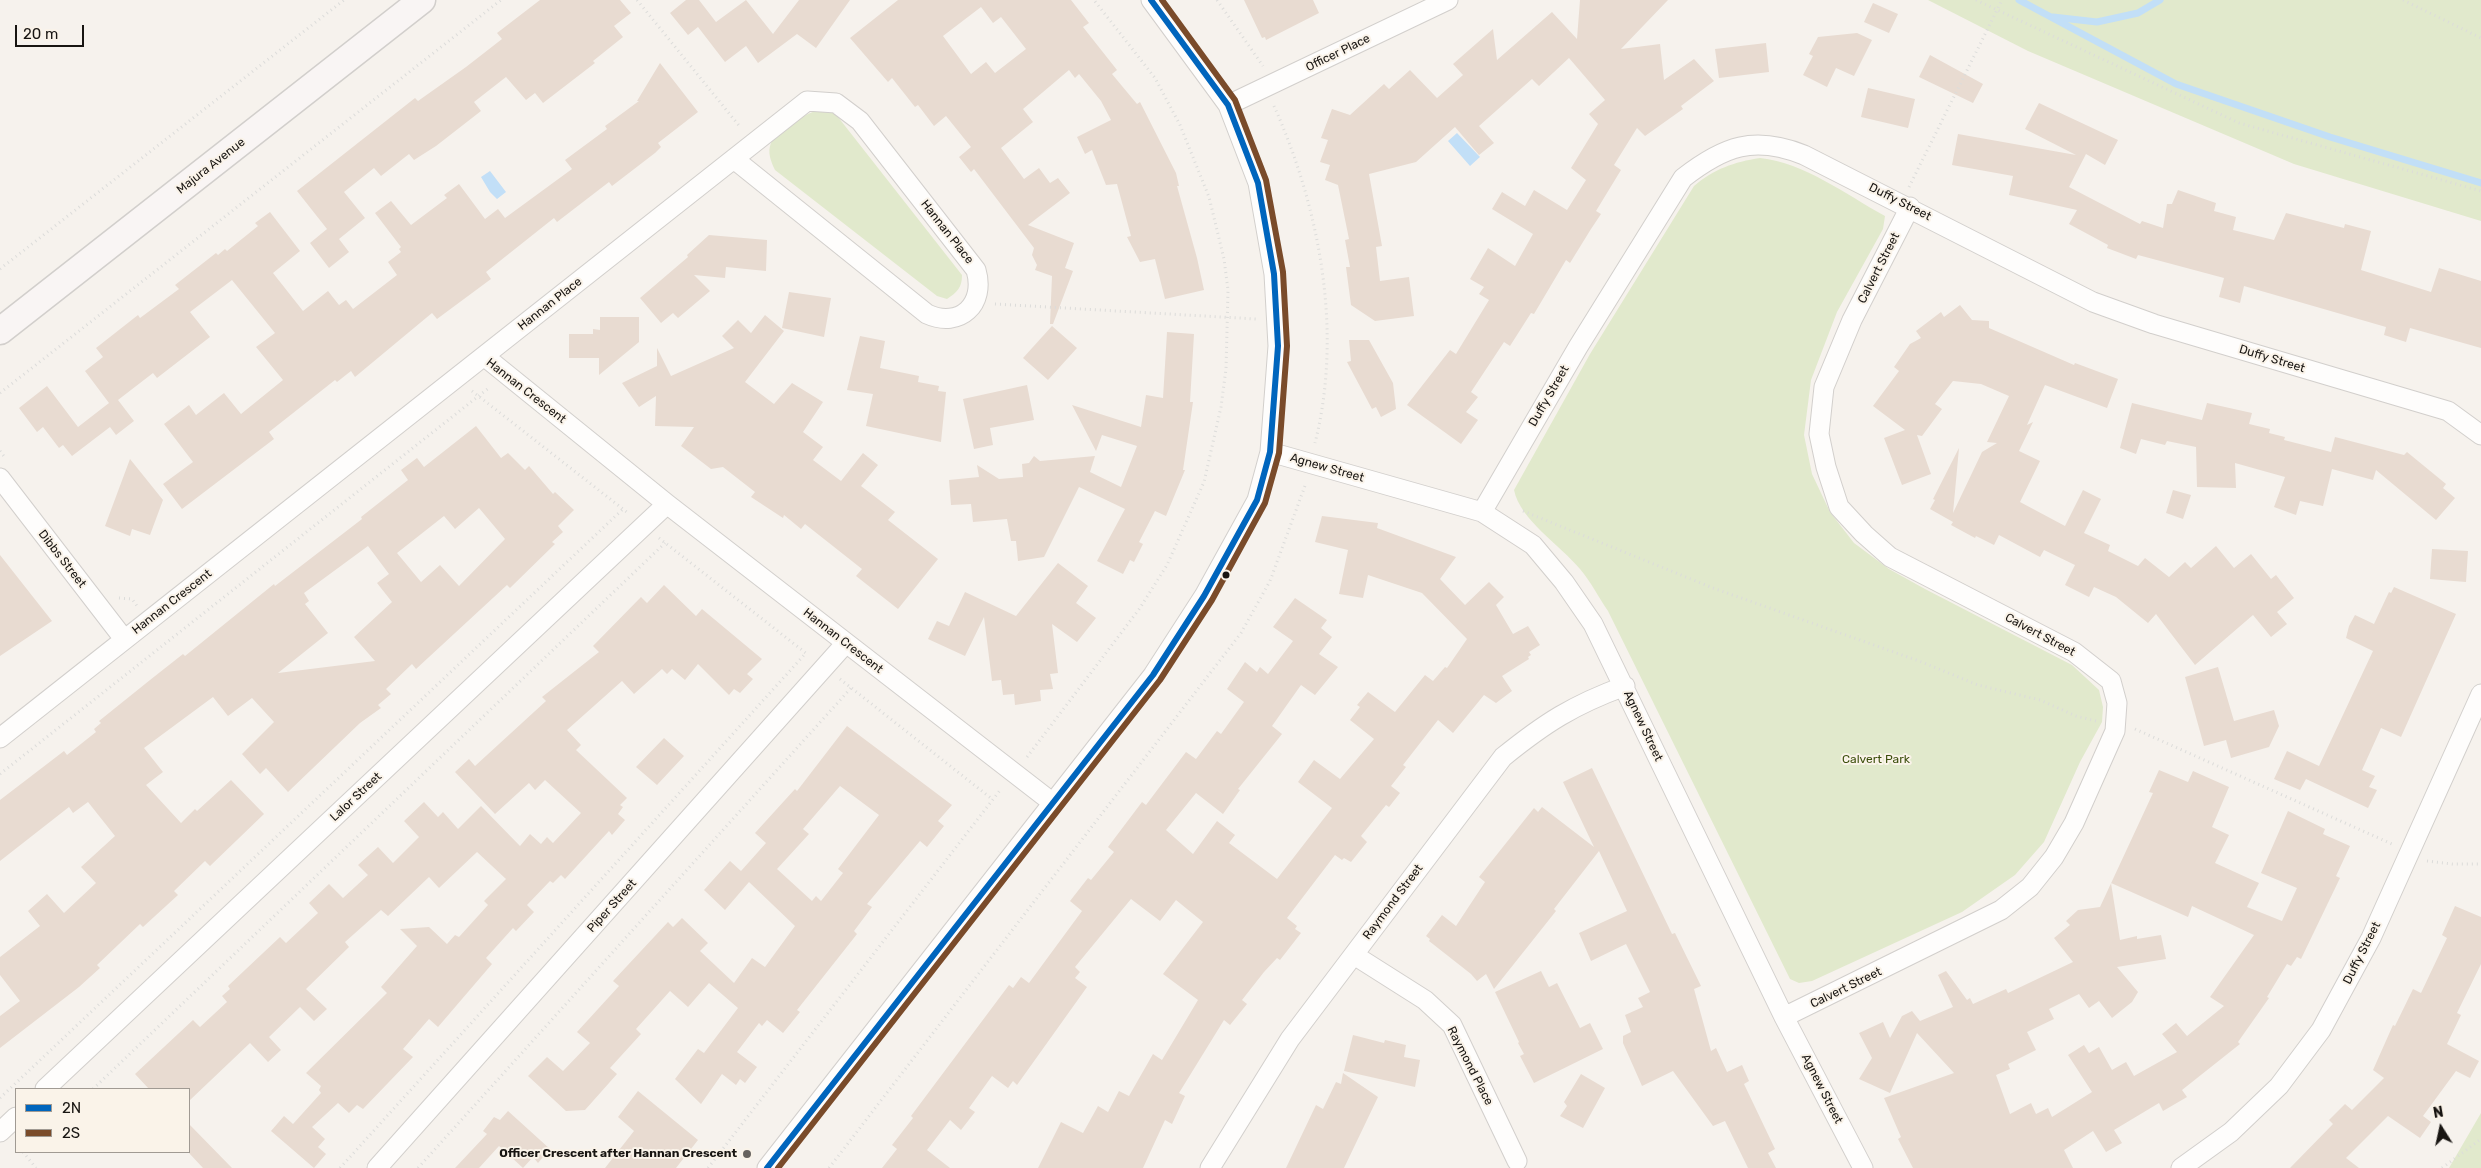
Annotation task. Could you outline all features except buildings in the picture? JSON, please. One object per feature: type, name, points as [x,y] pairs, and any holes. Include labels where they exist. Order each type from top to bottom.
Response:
[{"type":"main road","name":"Majura Avenue","points":[[0,331],[422,0]]},
{"type":"street","points":[[767,1168],[1153,675],[1204,596],[1257,500],[1270,452],[1278,346],[1274,274],[1258,183],[1228,105],[1151,0]]},
{"type":"street","name":"Officer Place","points":[[1228,105],[1448,0]]},
{"type":"street","name":"Hannan Place","points":[[484,356],[808,101],[836,103],[860,121],[972,263],[980,281],[979,292],[974,303]]},
{"type":"street","name":"Duffy Street","points":[[1482,512],[1578,347],[1683,178],[1703,162],[1724,151],[1765,144],[1786,148],[1910,207],[2093,302],[2154,324],[2448,411],[2481,435]]},
{"type":"street","points":[[734,158],[927,314],[945,319],[955,318],[964,314],[974,303]]},
{"type":"street","name":"Calvert Street","points":[[1784,1017],[2001,910],[2030,887],[2054,857],[2074,824],[2117,725],[2117,703],[2111,681],[2074,652],[1890,557],[1864,534],[1840,507],[1826,467],[1819,434],[1824,387],[1852,320],[1910,207]]},
{"type":"street","name":"Hannan Crescent","points":[[0,738],[484,356],[667,504],[1053,803]]},
{"type":"street","name":"Agnew Street","points":[[1270,452],[1482,512],[1533,545],[1564,582],[1593,624],[1625,686],[1784,1017],[1863,1168]]},
{"type":"street","name":"Dibbs Street","points":[[0,478],[124,639]]},
{"type":"street","name":"Lalor Street","points":[[46,1088],[667,504]]},
{"type":"street","name":"Piper Street","points":[[377,1168],[846,643]]},
{"type":"street","name":"Raymond Street","points":[[1210,1168],[1290,1039],[1503,758],[1539,728],[1578,704],[1625,686]]},
{"type":"street","name":"Duffy Street","points":[[2181,1168],[2230,1132],[2279,1086],[2321,1030],[2371,938],[2481,694]]},
{"type":"street","name":"Raymond Place","points":[[1354,955],[1425,1000],[1452,1025],[1517,1161]]},
{"type":"street","points":[[0,1132],[15,1118]]},
{"type":"path","points":[[0,269],[344,0]]},
{"type":"path","points":[[0,392],[501,0]]},
{"type":"path","points":[[637,0],[754,144]]},
{"type":"path","points":[[1035,747],[1140,608],[1167,565],[1186,527],[1204,482],[1221,407],[1228,317],[1228,290],[1222,250],[1209,197],[1169,102],[1155,78],[1094,0]]},
{"type":"path","points":[[1217,0],[1265,70]]},
{"type":"path","points":[[1976,0],[1996,11],[2240,123],[2481,191]]},
{"type":"path","points":[[2403,0],[2481,38]]},
{"type":"path","points":[[1909,188],[2001,2]]},
{"type":"path","points":[[829,1168],[1241,633],[1270,581],[1310,474],[1310,464],[1322,418],[1328,343],[1325,294],[1314,226],[1288,136],[1275,107]]},
{"type":"path","points":[[974,303],[1277,320]]},
{"type":"path","points":[[0,1098],[623,509],[456,378]]},
{"type":"path","points":[[0,774],[491,386]]},
{"type":"path","points":[[1516,509],[1662,569],[1919,661],[1978,685],[2040,700],[2076,716],[2133,728],[2428,861],[2452,864],[2481,864]]},
{"type":"path","points":[[94,1088],[665,543],[806,653],[340,1168]]},
{"type":"path","points":[[418,1168],[851,688],[992,799],[708,1168]]},
{"type":"path","points":[[2442,1168],[2481,1139]]},
{"type":"path","points":[[26,1153],[36,1168]]},
{"type":"green space","points":[[1928,0],[2481,0],[2481,221],[2294,164],[2028,51]]},
{"type":"green space","points":[[820,110],[831,111],[838,117],[962,275],[958,289],[947,299],[937,296],[775,170],[769,153],[774,138],[793,122]]},
{"type":"green space","name":"Calvert Park","points":[[1760,158],[1777,161],[1809,173],[1885,216],[1883,229],[1837,312],[1811,380],[1804,435],[1812,474],[1830,512],[1854,543],[1889,569],[2072,665],[2099,690],[2103,707],[2102,722],[2080,762],[2044,842],[2015,875],[1962,912],[1812,981],[1799,983],[1790,979],[1608,611],[1580,569],[1524,512],[1514,490],[1590,354],[1694,186],[1709,175],[1725,167]]},
{"type":"green space","points":[[2481,1113],[2481,1168],[2449,1168]]},
{"type":"water","points":[[1457,133],[1480,157],[1470,166],[1448,141]]},
{"type":"water","points":[[490,171],[506,192],[497,199],[490,192],[481,177]]},
{"type":"waterway","points":[[2019,0],[2176,84],[2330,137],[2481,183]]},
{"type":"waterway","points":[[2053,17],[2097,22],[2138,13],[2160,0]]},
{"type":"transit line","name":"2N","points":[[767,1168],[1153,675],[1204,596],[1257,500],[1270,452],[1278,346],[1274,274],[1258,183],[1228,105],[1151,0]]},
{"type":"transit line","name":"2S","points":[[778,1168],[1160,680],[1212,600],[1265,503],[1279,453],[1287,346],[1283,272],[1266,180],[1235,100],[1162,0]]},
{"type":"place","name":"Officer Crescent after Hannan Crescent","points":[[747,1154]]}]
